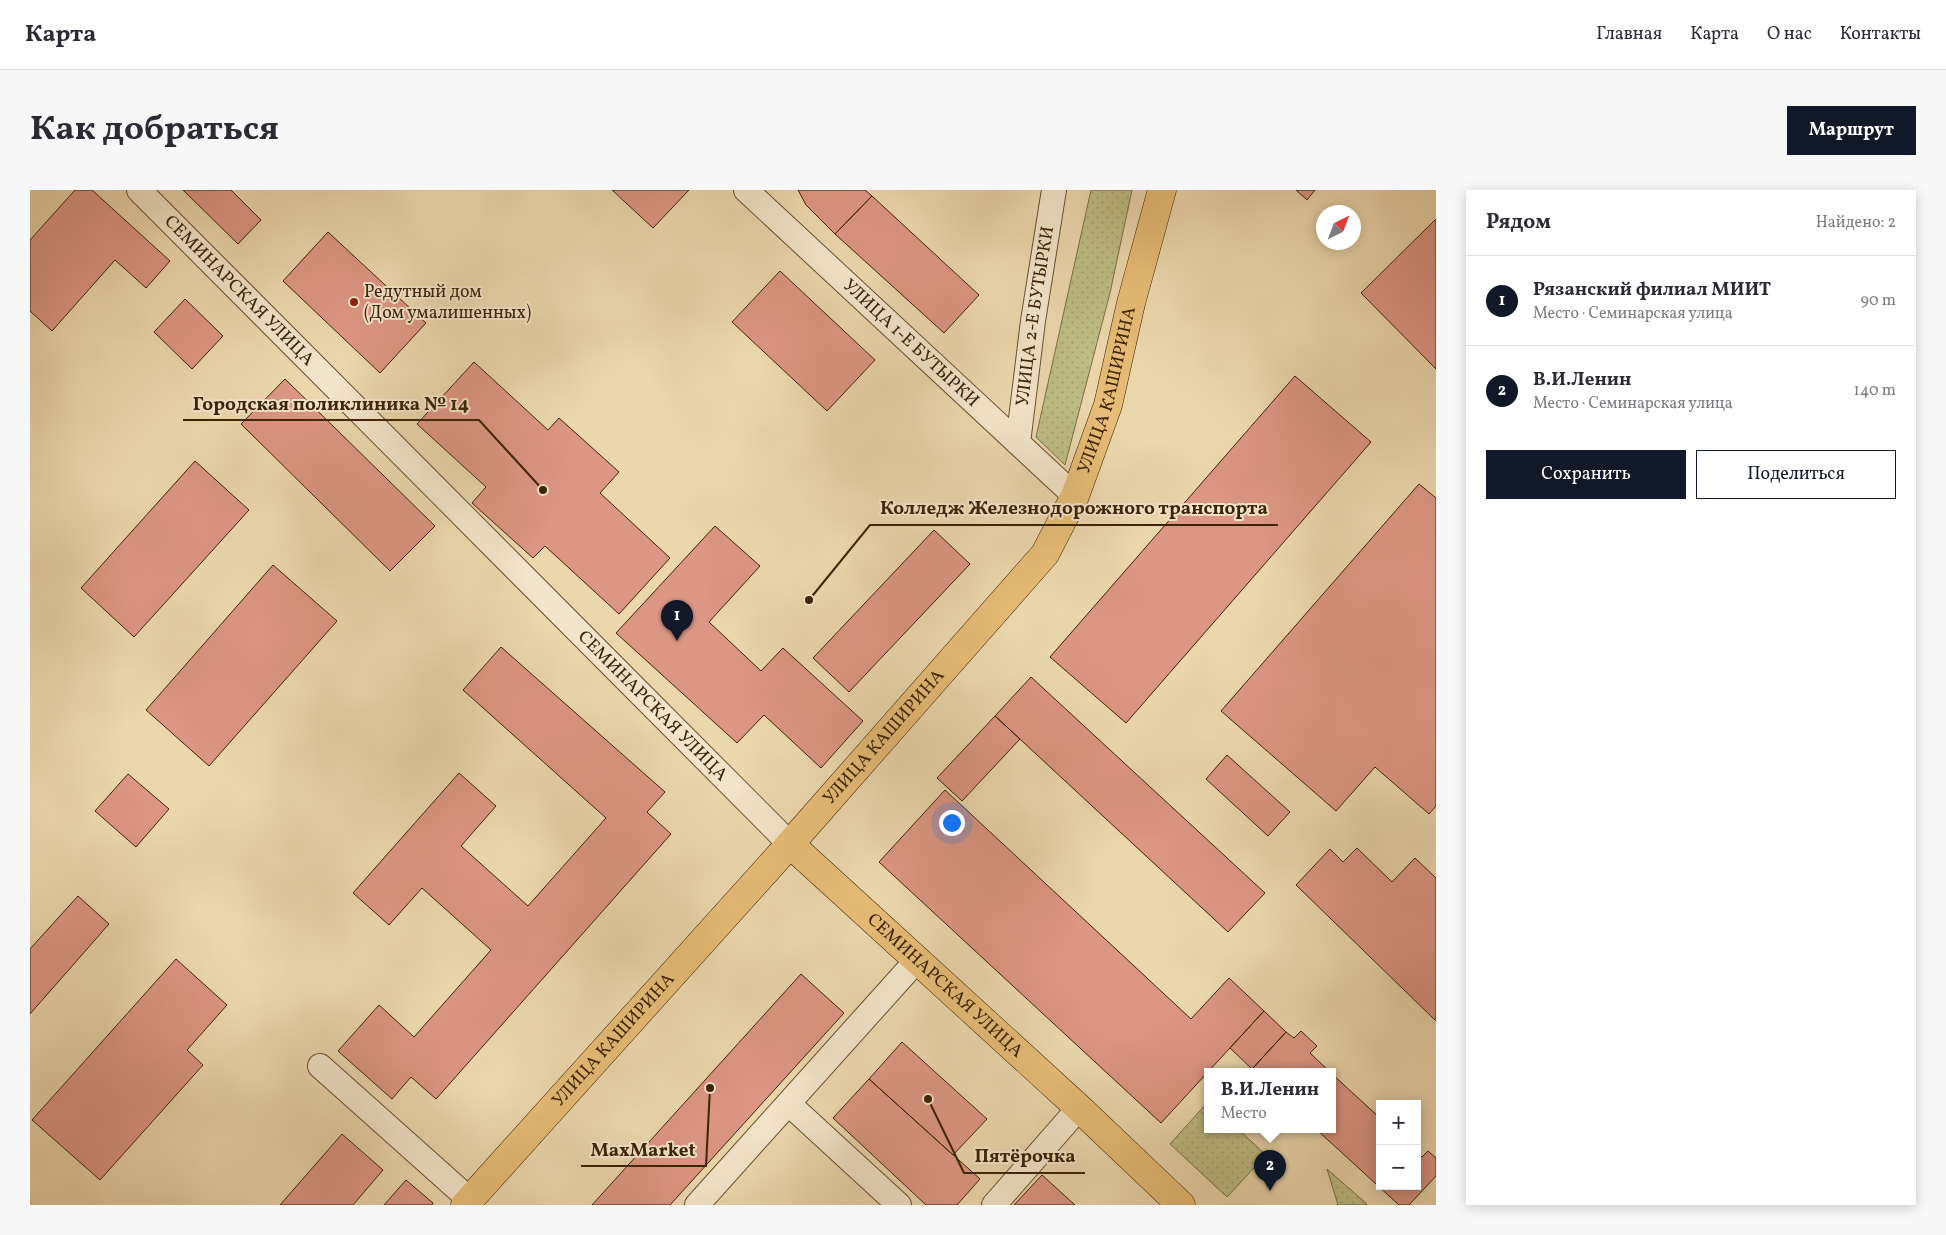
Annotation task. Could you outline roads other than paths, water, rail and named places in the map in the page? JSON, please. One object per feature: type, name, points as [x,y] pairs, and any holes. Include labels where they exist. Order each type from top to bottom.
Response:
[{"type":"main road","name":"УЛИЦА КАШИРИНА","points":[[468,1202],[790,844],[1045,554],[1075,496],[1108,405],[1131,303],[1162,190]]},
{"type":"main road","name":"СЕМИНАРСКАЯ УЛИЦА","points":[[790,844],[1079,1108],[1180,1205]]},
{"type":"street","name":"СЕМИНАРСКАЯ УЛИЦА","points":[[139,190],[790,844]]},
{"type":"street","name":"УЛИЦА 1-Е БУТЫРКИ","points":[[746,190],[1075,496]]},
{"type":"street","name":"УЛИЦА 2-Е БУТЫРКИ","points":[[1018,443],[1033,321],[1054,190]]},
{"type":"street","points":[[697,1205],[917,960]]},
{"type":"street","points":[[320,1066],[468,1202]]},
{"type":"street","points":[[789,1104],[899,1205]]},
{"type":"street","points":[[994,1205],[1079,1108]]},
{"type":"place","name":"Редутный дом (Дом умалишенных)","points":[[354,302]]},
{"type":"place","name":"Городская поликлиника № 14","points":[[543,490]]},
{"type":"place","name":"Колледж Железнодорожного транспорта","points":[[809,600]]},
{"type":"place","name":"Рязанский филиал МИИТ","points":[[677,641]]},
{"type":"place","name":"MaxMarket","points":[[710,1088]]},
{"type":"place","name":"Пятёрочка","points":[[928,1099]]},
{"type":"place","name":"В.И.Ленин","points":[[1270,1191]]}]
